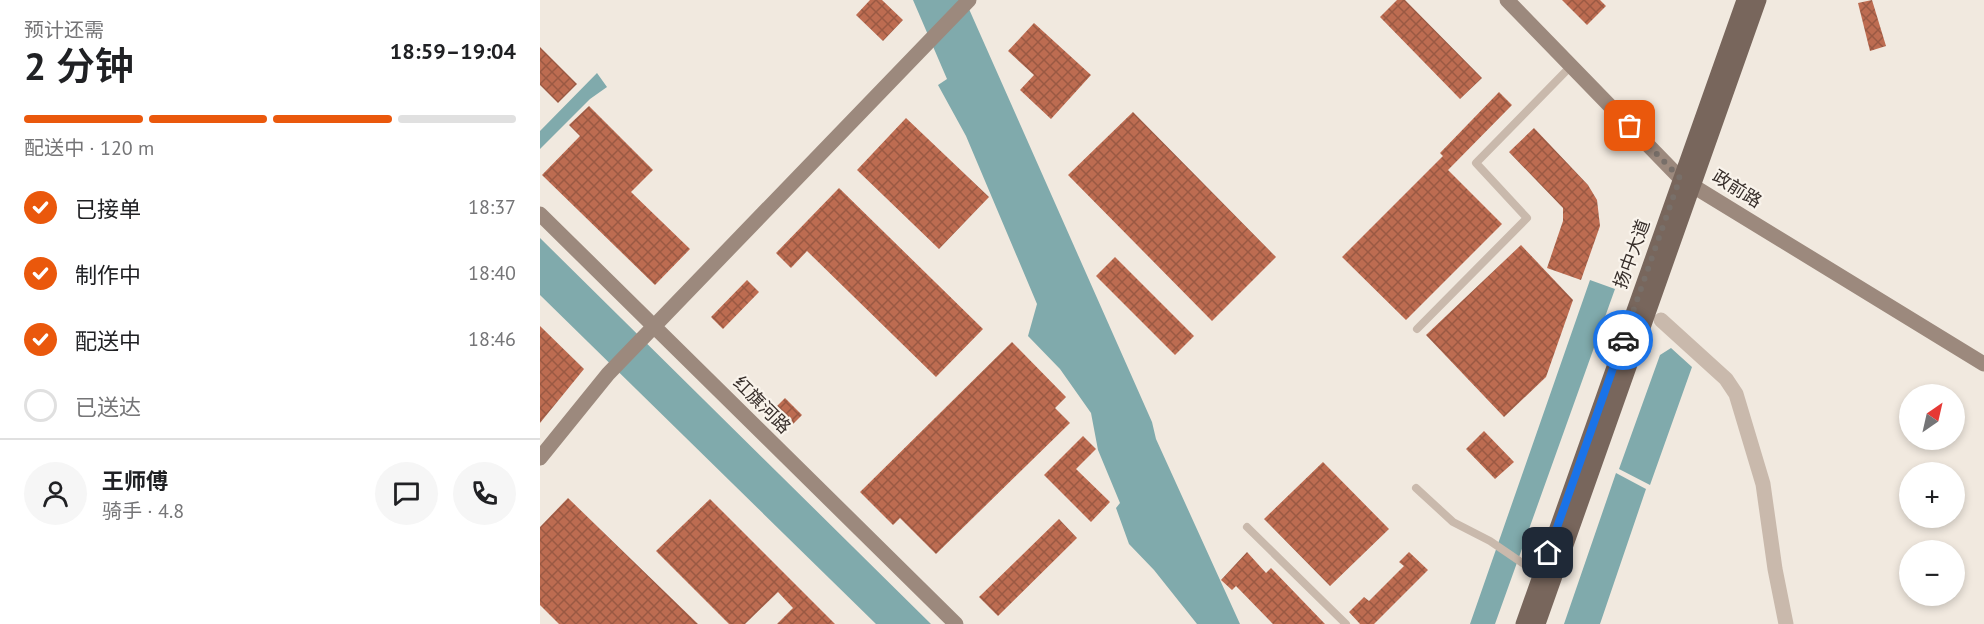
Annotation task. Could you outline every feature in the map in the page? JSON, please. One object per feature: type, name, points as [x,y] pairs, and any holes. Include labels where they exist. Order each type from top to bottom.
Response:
[{"type":"main road","name":"扬中大道","points":[[1538,624],[1687,182],[1744,0]]},
{"type":"main road","name":"扬中大道","points":[[1522,624],[1687,182],[1759,0]]},
{"type":"street","points":[[540,458],[608,374],[969,0]]},
{"type":"street","name":"政前路","points":[[1507,0],[1687,182],[1984,364]]},
{"type":"street","name":"红旗河路","points":[[540,214],[651,329],[956,624]]},
{"type":"street","points":[[1661,320],[1725,379],[1736,394],[1763,484],[1775,569],[1786,624]]},
{"type":"lane","points":[[1417,329],[1527,218],[1476,163],[1571,65]]},
{"type":"lane","points":[[1416,488],[1453,522],[1490,541],[1540,575]]},
{"type":"lane","points":[[1247,527],[1346,624]]},
{"type":"water","points":[[913,0],[965,0],[1152,422],[1156,439],[1240,624],[1197,624],[1154,570],[1129,544],[1116,508],[1120,503],[1098,450],[1091,413],[1060,369],[1028,336],[1037,304],[966,136],[938,85],[947,79]]},
{"type":"water","points":[[597,73],[607,87],[590,99],[540,149],[540,131]]},
{"type":"water","points":[[540,238],[931,624],[876,624],[540,295]]},
{"type":"water","points":[[1590,280],[1615,289],[1495,624],[1470,624]]},
{"type":"water","points":[[1671,348],[1692,367],[1650,485],[1619,469],[1660,355]]},
{"type":"water","points":[[1616,473],[1646,489],[1600,624],[1564,624]]},
{"type":"building","points":[[870,0],[882,0],[903,20],[883,41],[856,15]]},
{"type":"building","points":[[1397,0],[1405,0],[1482,78],[1460,99],[1380,17]]},
{"type":"building","points":[[1562,0],[1600,0],[1606,6],[1587,25]]},
{"type":"building","points":[[1872,0],[1886,46],[1870,51],[1858,3]]},
{"type":"building","points":[[1034,23],[1091,75],[1051,119],[1020,90],[1034,75],[1008,51]]},
{"type":"building","points":[[540,47],[577,84],[558,103],[540,85]]},
{"type":"building","points":[[1499,92],[1512,105],[1448,170],[1502,224],[1406,320],[1342,257],[1443,156],[1440,153]]},
{"type":"building","points":[[589,106],[653,170],[631,192],[690,249],[655,285],[542,175],[580,136],[569,125]]},
{"type":"building","points":[[1133,112],[1276,257],[1212,321],[1068,175]]},
{"type":"building","points":[[906,118],[989,197],[939,249],[857,170]]},
{"type":"building","points":[[1534,128],[1588,185],[1597,200],[1600,226],[1581,280],[1547,268],[1563,221],[1563,208],[1509,152]]},
{"type":"building","points":[[839,188],[983,329],[936,377],[807,251],[791,268],[776,253]]},
{"type":"building","points":[[1521,245],[1573,300],[1546,377],[1504,417],[1426,335]]},
{"type":"building","points":[[1115,257],[1194,336],[1175,355],[1096,276]]},
{"type":"building","points":[[747,280],[759,292],[723,329],[711,317]]},
{"type":"building","points":[[540,326],[584,369],[540,423]]},
{"type":"building","points":[[1012,342],[1066,397],[1055,408],[1070,423],[936,554],[900,518],[893,525],[860,492]]},
{"type":"building","points":[[785,398],[802,415],[790,427],[773,410]]},
{"type":"building","points":[[1484,431],[1514,462],[1495,479],[1466,449]]},
{"type":"building","points":[[1083,436],[1096,449],[1076,469],[1110,502],[1091,522],[1044,475]]},
{"type":"building","points":[[1323,462],[1389,529],[1330,586],[1264,519]]},
{"type":"building","points":[[568,498],[698,624],[559,624],[540,605],[540,527]]},
{"type":"building","points":[[710,499],[835,624],[777,624],[793,608],[778,592],[745,624],[729,624],[656,551]]},
{"type":"building","points":[[1059,519],[1077,538],[998,616],[979,597]]},
{"type":"building","points":[[1247,552],[1266,573],[1271,568],[1325,624],[1273,624],[1236,586],[1232,590],[1221,580]]},
{"type":"building","points":[[1409,552],[1428,570],[1374,624],[1360,624],[1349,612],[1364,597],[1369,601],[1404,566],[1399,562]]},
{"type":"way so far","points":[[1623,340],[1680,178],[1630,126]]},
{"type":"route","points":[[1548,553],[1623,340]]}]
